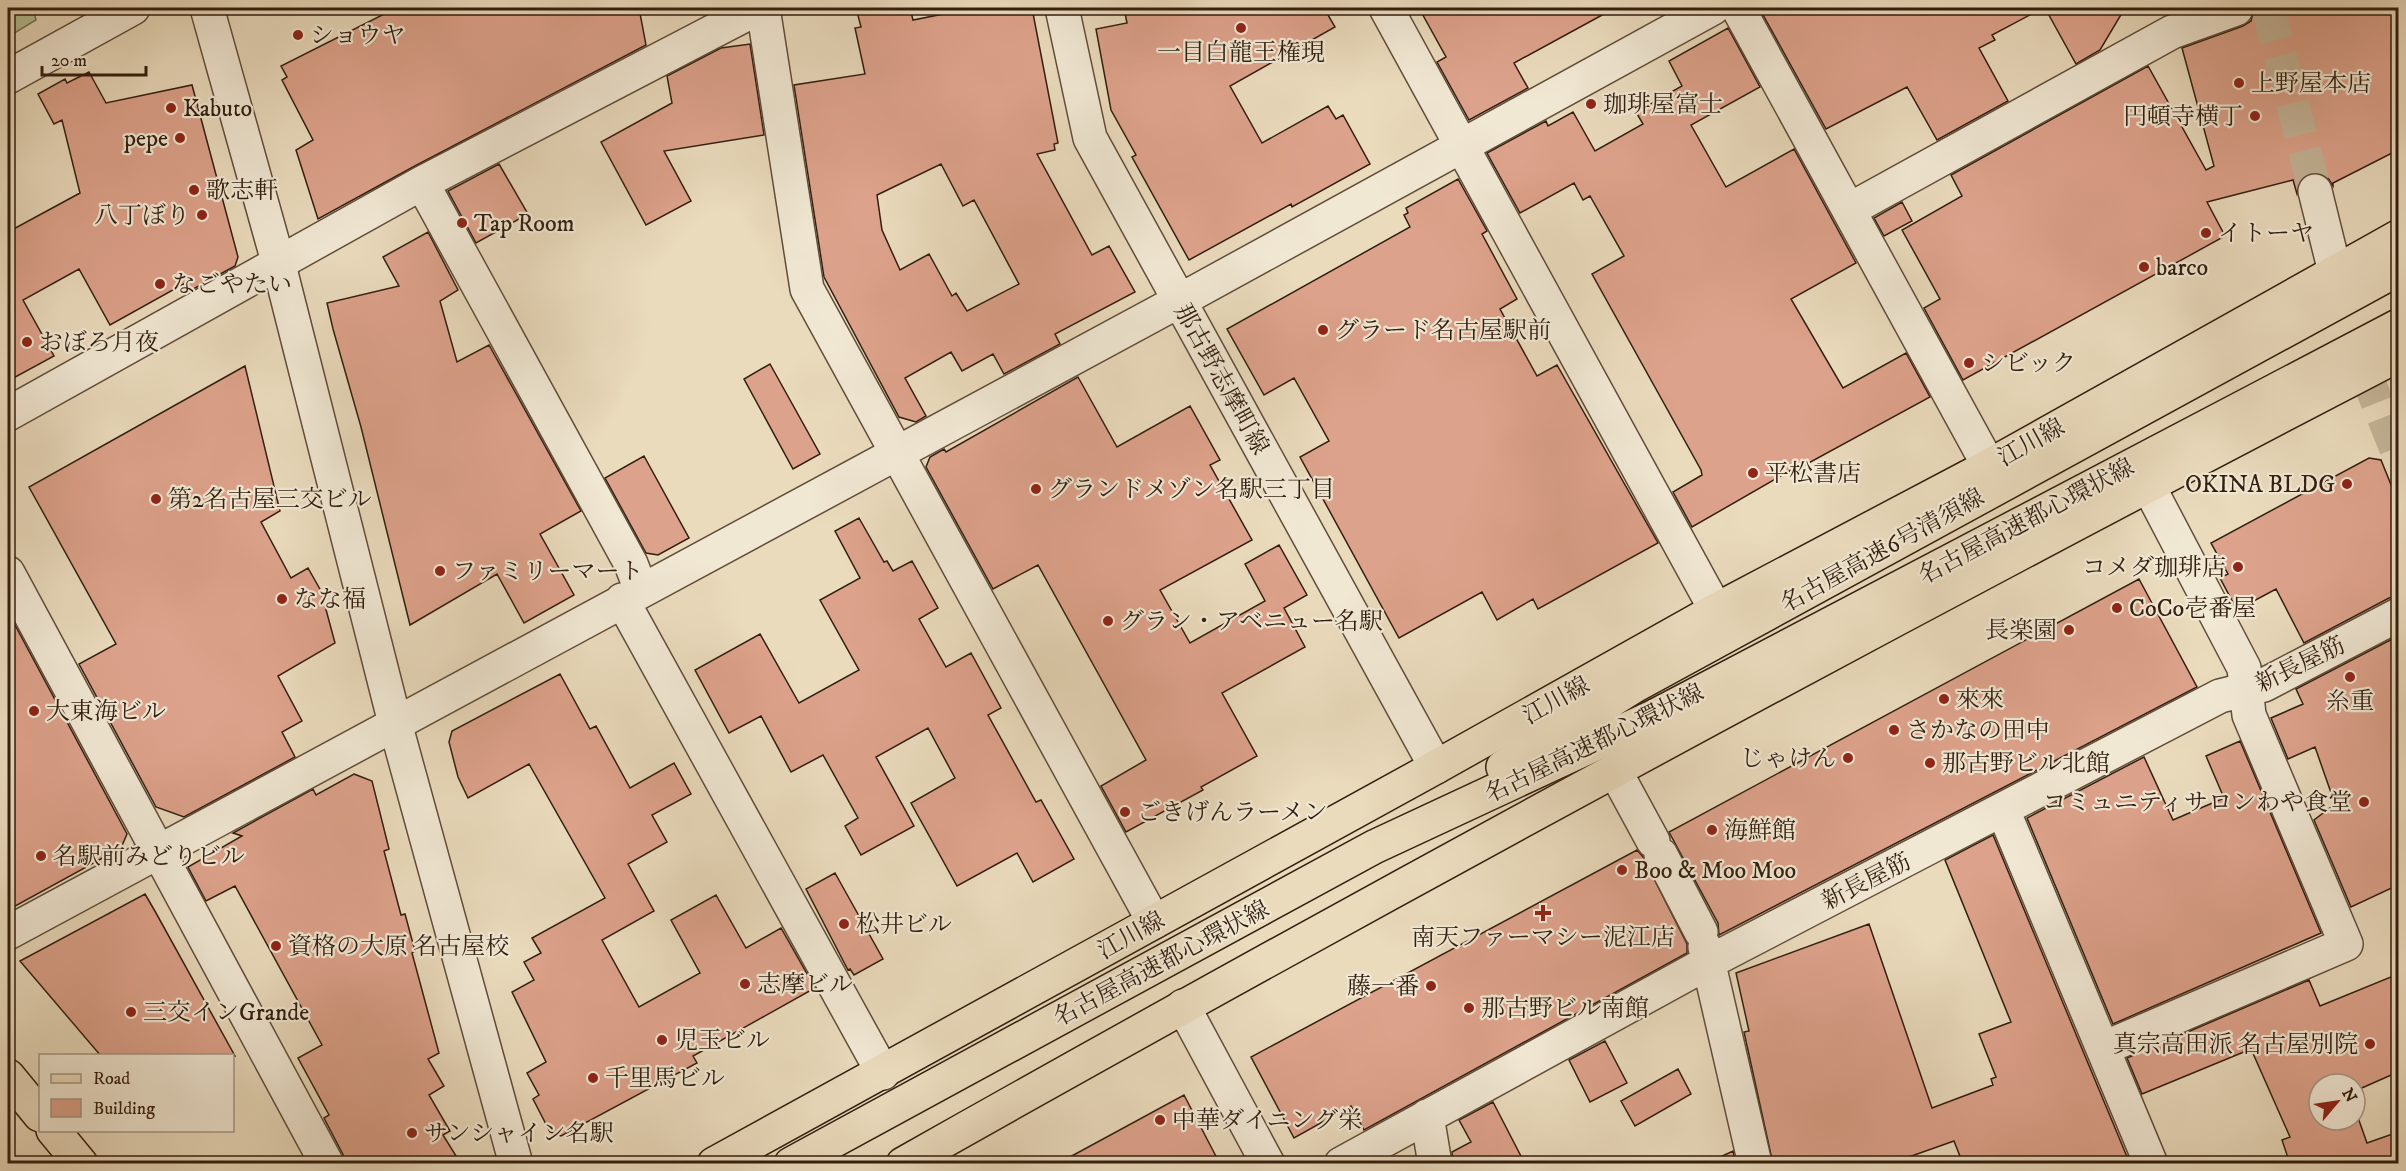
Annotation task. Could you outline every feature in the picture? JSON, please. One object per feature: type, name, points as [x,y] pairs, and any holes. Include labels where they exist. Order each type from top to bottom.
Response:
[{"type":"main road","name":"江川線","points":[[714,1164],[883,1073],[1716,610],[1989,465],[2398,237]]},
{"type":"main road","name":"名古屋高速6号清須線","points":[[1374,847],[1636,685],[2398,269]]},
{"type":"main road","name":"名古屋高速都心環状線","points":[[791,1164],[1374,847],[1651,718],[2398,326]]},
{"type":"main road","points":[[903,1164],[1183,1006],[1615,771],[2398,355]]},
{"type":"main road","points":[[8,1076],[39,1114]]},
{"type":"main road","points":[[54,1132],[81,1164]]},
{"type":"street","points":[[8,77],[133,8]]},
{"type":"street","points":[[207,8],[279,265],[395,723],[516,1164]]},
{"type":"street","points":[[8,414],[279,265],[422,183],[760,8],[807,289],[1154,922]]},
{"type":"street","name":"那古野志摩町線","points":[[1062,8],[1090,138],[1436,767]]},
{"type":"street","points":[[1386,8],[1716,610]]},
{"type":"street","points":[[8,933],[895,452],[1179,301],[1713,8]]},
{"type":"street","points":[[1738,8],[1989,465]]},
{"type":"street","points":[[1849,210],[2172,32],[2236,9]]},
{"type":"street","points":[[422,183],[632,564],[632,595],[883,1073]]},
{"type":"street","points":[[2315,191],[2335,272]]},
{"type":"street","points":[[2104,1048],[2346,944],[2249,715],[2244,668],[2149,487]]},
{"type":"street","points":[[8,573],[327,1164]]},
{"type":"street","name":"新長屋筋","points":[[1341,1164],[1427,1116],[1705,947],[2003,810],[2220,696],[2264,685],[2398,615]]},
{"type":"street","points":[[1615,771],[1657,848],[1705,947],[1755,1164]]},
{"type":"street","points":[[2003,810],[2151,1164]]},
{"type":"street","points":[[1183,1006],[1268,1164]]},
{"type":"street","points":[[1427,1116],[1435,1164]]},
{"type":"green space","points":[[8,8],[33,8],[36,20],[8,37]]},
{"type":"building","points":[[396,8],[639,8],[646,45],[318,219],[296,150],[313,140],[282,80],[287,77],[281,66]]},
{"type":"building","points":[[856,8],[910,8],[913,20],[973,8],[1032,8],[1058,143],[1054,144],[1055,150],[1037,154],[1092,255],[1109,246],[1135,292],[1055,334],[1060,344],[1004,374],[993,354],[962,371],[951,352],[905,378],[926,416],[916,422],[899,417],[824,277],[794,85],[865,74],[855,28],[861,27]],"holes":[[[941,164],[963,206],[974,200],[1019,284],[967,311],[956,293],[952,296],[929,254],[900,270],[882,230],[877,195]]]},
{"type":"building","points":[[1124,8],[1324,8],[1335,27],[1230,86],[1262,143],[1328,106],[1336,119],[1343,115],[1370,164],[1189,260],[1132,157],[1136,155],[1111,110],[1096,29],[1127,23]]},
{"type":"building","points":[[1419,8],[1615,8],[1514,63],[1528,88],[1469,120],[1437,62],[1446,57]]},
{"type":"building","points":[[1764,8],[2043,8],[1992,35],[1995,40],[1979,48],[2008,101],[1937,140],[1907,87],[1826,129],[1762,13]]},
{"type":"building","points":[[2045,8],[2125,8],[2100,50],[2076,64]]},
{"type":"building","points":[[2254,8],[2392,8],[2398,29],[2398,150],[2333,183],[2333,186],[2321,173],[2311,173],[2302,178],[2297,194],[2293,180],[2207,202],[2225,236],[1963,380],[1924,308],[1940,299],[1902,230],[1962,196],[1951,175],[2148,66],[2206,170],[2214,166],[2182,48],[2243,26],[2251,21]]},
{"type":"building","points":[[1728,28],[1760,87],[1691,125],[1726,187],[1794,149],[1856,263],[1791,299],[1843,388],[1906,353],[1930,397],[1794,471],[1793,469],[1692,527],[1673,492],[1702,475],[1701,470],[1592,274],[1624,256],[1590,196],[1583,200],[1574,183],[1520,213],[1487,153],[1546,121],[1548,126],[1573,112],[1595,151],[1643,124],[1636,112],[1682,86],[1669,61]]},
{"type":"building","points":[[750,44],[764,135],[664,151],[691,201],[646,225],[601,142],[672,103],[667,76],[721,48]]},
{"type":"building","points":[[89,72],[106,103],[192,85],[238,257],[235,266],[190,291],[187,282],[110,325],[79,269],[23,300],[54,356],[8,381],[8,232],[80,193],[62,120],[54,124],[38,94],[65,79],[67,83]]},
{"type":"building","points":[[499,164],[528,214],[476,243],[448,191]]},
{"type":"building","points":[[1458,179],[1487,231],[1482,234],[1517,299],[1500,309],[1537,376],[1557,365],[1658,543],[1538,609],[1533,599],[1497,620],[1482,592],[1399,638],[1300,457],[1329,441],[1294,378],[1264,395],[1227,329],[1410,227],[1404,215],[1408,213],[1406,208]]},
{"type":"building","points":[[1902,202],[1912,221],[1884,236],[1874,218]]},
{"type":"building","points":[[428,232],[458,290],[440,301],[457,362],[489,345],[581,511],[540,534],[574,595],[524,623],[497,574],[410,625],[361,427],[333,329],[327,303],[399,286],[383,257]]},
{"type":"building","points":[[770,364],[820,454],[793,469],[744,379]]},
{"type":"building","points":[[245,366],[280,511],[261,522],[291,578],[308,568],[321,591],[335,643],[278,676],[302,721],[282,732],[295,757],[184,817],[156,807],[79,664],[116,644],[29,487]]},
{"type":"building","points":[[1078,377],[1117,447],[1190,406],[1220,460],[1210,465],[1252,540],[1160,590],[1190,643],[1265,601],[1245,564],[1279,545],[1307,595],[1284,608],[1305,647],[1222,693],[1257,756],[1201,787],[1203,790],[1126,832],[1101,786],[1146,760],[1038,565],[993,589],[926,467],[930,457],[944,449],[946,452]]},
{"type":"building","points":[[644,456],[689,538],[658,555],[646,553],[605,478]]},
{"type":"building","points":[[2369,458],[2381,460],[2398,502],[2398,596],[2389,598],[2304,643],[2276,589],[2237,610],[2220,578],[2228,574],[2211,543]]},
{"type":"building","points":[[859,518],[884,562],[887,561],[893,571],[912,561],[938,608],[919,619],[946,667],[971,653],[1001,708],[988,715],[1036,802],[1041,800],[1074,859],[1033,882],[1017,853],[957,886],[911,803],[955,778],[928,728],[876,757],[914,826],[861,855],[845,826],[858,818],[823,755],[791,772],[761,716],[729,733],[695,670],[760,634],[799,703],[859,670],[820,600],[860,578],[835,531]]},
{"type":"building","name":"那古野ビル北館","points":[[2139,579],[2197,687],[1719,935],[1718,923],[1669,832]]},
{"type":"building","name":"大東海ビル","points":[[8,612],[127,834],[121,848],[8,910]]},
{"type":"building","points":[[2398,636],[2398,885],[2351,907],[2314,820],[2335,804],[2315,747],[2288,759],[2271,718],[2303,704],[2296,689]]},
{"type":"building","points":[[560,674],[590,729],[596,726],[630,788],[674,763],[691,794],[652,815],[667,842],[628,864],[654,911],[602,940],[639,1007],[700,973],[671,920],[716,895],[746,948],[781,928],[815,988],[693,1056],[697,1063],[561,1136],[550,1132],[533,1099],[539,1095],[527,1073],[546,1062],[512,992],[534,980],[524,962],[541,953],[532,938],[605,898],[529,764],[468,798],[458,777],[449,742],[452,731]]},
{"type":"building","points":[[2240,741],[2321,933],[2113,1024],[2027,818],[2144,757],[2173,820],[2224,798],[2206,756]]},
{"type":"building","points":[[354,774],[372,781],[389,849],[384,851],[401,915],[405,914],[415,951],[412,953],[439,1053],[428,1059],[444,1086],[429,1095],[450,1131],[443,1135],[461,1164],[348,1164],[324,1118],[329,1115],[298,1058],[322,1045],[235,886],[206,901],[188,867],[242,836],[233,833],[313,789],[316,795]]},
{"type":"building","points":[[1993,835],[2130,1164],[1963,1164],[1954,1141],[1889,1164],[1773,1164],[1744,1032],[1749,1031],[1736,973],[1869,924],[1932,1108],[1993,1085],[1991,1079],[1996,1077],[1979,1034],[2011,1022],[1945,860]]},
{"type":"building","name":"那古野ビル南館","points":[[1637,850],[1643,857],[1687,944],[1687,953],[1364,1130],[1351,1106],[1294,1138],[1251,1057]]},
{"type":"building","name":"松井ビル","points":[[835,873],[883,959],[854,975],[850,969],[848,970],[806,889]]},
{"type":"building","points":[[145,894],[234,1054],[99,1054],[20,961]]},
{"type":"building","points":[[2398,974],[2398,1072],[2367,1086],[2367,1072],[2307,1072],[2307,1132],[2363,1132],[2367,1143],[2398,1132],[2398,1164],[2290,1164],[2282,1140],[2290,1137],[2251,1049],[2142,1094],[2127,1058],[2309,980],[2320,1006]]},
{"type":"building","points":[[1605,1041],[1627,1083],[1590,1102],[1569,1060]]},
{"type":"building","points":[[1678,1069],[1691,1094],[1635,1126],[1621,1101]]},
{"type":"building","points":[[1184,1095],[1220,1164],[1057,1164]]},
{"type":"building","points":[[1493,1102],[1525,1164],[1453,1164],[1452,1152],[1471,1142],[1459,1120]]},
{"type":"building","points":[[1733,1151],[1736,1164],[1705,1164]]},
{"type":"tunnel","points":[[2268,8],[2315,191]]},
{"type":"tunnel","points":[[2365,372],[2398,454]]},
{"type":"place","name":"一目白龍王権現","points":[[1241,28]]},
{"type":"place","name":"ショウヤ","points":[[298,35]]},
{"type":"place","name":"上野屋本店","points":[[2239,83]]},
{"type":"place","name":"珈琲屋富士","points":[[1591,104]]},
{"type":"place","name":"Kabuto","points":[[171,108]]},
{"type":"place","name":"円頓寺横丁","points":[[2255,116]]},
{"type":"place","name":"pepe","points":[[180,138]]},
{"type":"place","name":"歌志軒","points":[[194,190]]},
{"type":"place","name":"八丁ぼり","points":[[202,215]]},
{"type":"place","name":"Tap Room","points":[[462,223]]},
{"type":"place","name":"イトーヤ","points":[[2206,233]]},
{"type":"place","name":"barco","points":[[2144,267]]},
{"type":"place","name":"なごやたい","points":[[160,284]]},
{"type":"place","name":"グラード名古屋駅前","points":[[1323,330]]},
{"type":"place","name":"おぼろ月夜","points":[[27,342]]},
{"type":"place","name":"シビック","points":[[1969,363]]},
{"type":"place","name":"平松書店","points":[[1753,473]]},
{"type":"place","name":"OKINA BLDG","points":[[2347,484]]},
{"type":"place","name":"グランドメゾン名駅三丁目","points":[[1036,489]]},
{"type":"place","name":"第2名古屋三交ビル","points":[[156,499]]},
{"type":"place","name":"コメダ珈琲店","points":[[2238,567]]},
{"type":"place","name":"ファミリーマート","points":[[440,571]]},
{"type":"place","name":"なな福","points":[[282,599]]},
{"type":"place","name":"CoCo壱番屋","points":[[2117,608]]},
{"type":"place","name":"グラン・アベニュー名駅","points":[[1108,621]]},
{"type":"place","name":"長楽園","points":[[2069,630]]},
{"type":"place","name":"糸重","points":[[2350,677]]},
{"type":"place","name":"來來","points":[[1944,699]]},
{"type":"place","name":"大東海ビル","points":[[34,711]]},
{"type":"place","name":"さかなの田中","points":[[1894,730]]},
{"type":"place","name":"じゃけん","points":[[1848,758]]},
{"type":"place","name":"那古野ビル北館","points":[[1930,763]]},
{"type":"place","name":"コミュニティサロンわや食堂","points":[[2364,802]]},
{"type":"place","name":"ごきげんラーメン","points":[[1125,812]]},
{"type":"place","name":"海鮮館","points":[[1712,830]]},
{"type":"place","name":"名駅前みどりビル","points":[[41,856]]},
{"type":"place","name":"Boo & Moo Moo","points":[[1622,870]]},
{"type":"place","name":"南天ファーマシー泥江店","points":[[1543,913]]},
{"type":"place","name":"松井ビル","points":[[844,924]]},
{"type":"place","name":"資格の大原 名古屋校","points":[[276,946]]},
{"type":"place","name":"志摩ビル","points":[[745,984]]},
{"type":"place","name":"藤一番","points":[[1431,986]]},
{"type":"place","name":"那古野ビル南館","points":[[1469,1008]]},
{"type":"place","name":"三交インGrande","points":[[131,1012]]},
{"type":"place","name":"児玉ビル","points":[[662,1040]]},
{"type":"place","name":"真宗高田派 名古屋別院","points":[[2370,1044]]},
{"type":"place","name":"千里馬ビル","points":[[593,1078]]},
{"type":"place","name":"中華ダイニング栄","points":[[1160,1120]]},
{"type":"place","name":"サンシャイン名駅","points":[[412,1133]]}]
